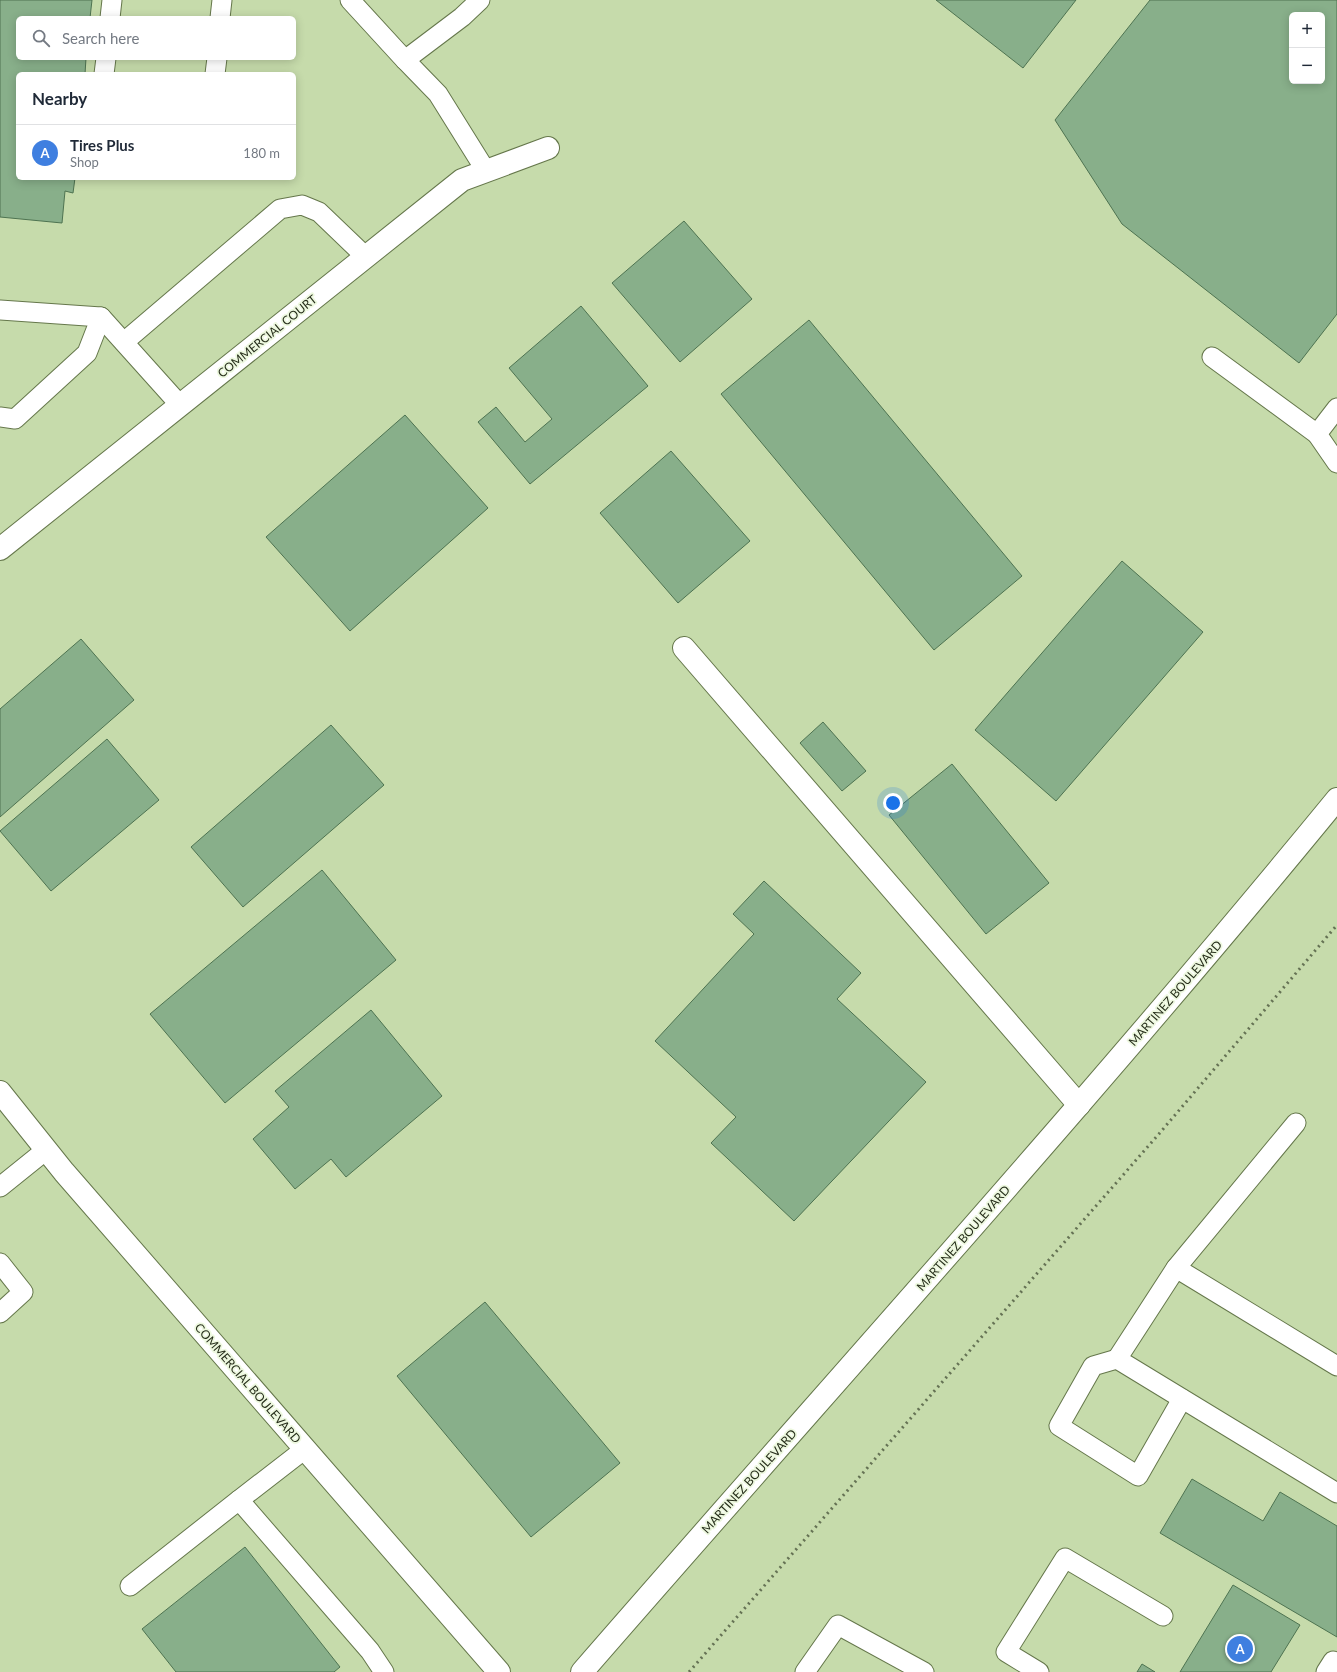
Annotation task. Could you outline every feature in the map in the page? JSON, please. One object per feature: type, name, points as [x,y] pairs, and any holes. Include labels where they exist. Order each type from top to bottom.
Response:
[{"type":"street","name":"COMMERCIAL COURT","points":[[0,549],[462,180],[548,148]]},
{"type":"street","points":[[684,648],[1078,1106]]},
{"type":"street","name":"MARTINEZ BOULEVARD","points":[[582,1672],[1078,1106],[1244,912],[1337,799]]},
{"type":"street","name":"COMMERCIAL BOULEVARD","points":[[0,1092],[46,1150],[499,1672]]},
{"type":"lane","points":[[110,16],[112,0]]},
{"type":"lane","points":[[220,16],[222,0]]},
{"type":"lane","points":[[350,0],[438,94],[486,171]]},
{"type":"lane","points":[[405,60],[462,18],[480,0]]},
{"type":"lane","points":[[104,72],[106,60]]},
{"type":"lane","points":[[215,72],[217,60]]},
{"type":"lane","points":[[124,342],[280,210],[302,205],[320,212],[366,257]]},
{"type":"lane","points":[[0,310],[101,317],[180,405]]},
{"type":"lane","points":[[0,417],[15,419],[87,353],[101,317]]},
{"type":"lane","points":[[1212,357],[1317,434],[1337,463]]},
{"type":"lane","points":[[1317,434],[1337,408]]},
{"type":"lane","points":[[1182,1399],[1138,1476],[1059,1426],[1093,1366],[1117,1359],[1176,1268],[1296,1123]]},
{"type":"lane","points":[[0,1187],[46,1150]]},
{"type":"lane","points":[[0,1263],[23,1292],[0,1313]]},
{"type":"lane","points":[[1176,1268],[1337,1366]]},
{"type":"lane","points":[[1117,1359],[1337,1493]]},
{"type":"lane","points":[[130,1586],[305,1449]]},
{"type":"lane","points":[[239,1500],[370,1650],[384,1672]]},
{"type":"lane","points":[[1039,1672],[1006,1652],[1065,1558],[1163,1616]]},
{"type":"lane","points":[[805,1672],[838,1625],[924,1672]]},
{"type":"building","points":[[0,0],[92,0],[90,16],[16,16],[16,60],[86,60],[85,72],[16,72],[16,180],[75,180],[73,193],[65,191],[62,223],[0,217]]},
{"type":"building","points":[[936,0],[1076,0],[1023,68]]},
{"type":"building","points":[[1150,0],[1337,0],[1337,314],[1299,363],[1122,224],[1055,120]]},
{"type":"building","points":[[684,221],[752,299],[680,362],[612,283]]},
{"type":"building","points":[[581,306],[648,386],[530,484],[478,422],[496,407],[525,442],[552,419],[509,368]]},
{"type":"building","points":[[809,320],[1022,576],[934,650],[721,394]]},
{"type":"building","points":[[405,415],[488,508],[350,631],[266,537]]},
{"type":"building","points":[[671,451],[750,541],[678,603],[600,513]]},
{"type":"building","points":[[1122,561],[1203,632],[1056,801],[975,730]]},
{"type":"building","points":[[81,639],[134,700],[0,817],[0,709]]},
{"type":"building","points":[[823,722],[866,771],[842,791],[800,743]]},
{"type":"building","points":[[331,725],[384,785],[243,907],[191,847]]},
{"type":"building","points":[[107,739],[159,800],[51,891],[0,831]]},
{"type":"building","points":[[952,764],[1049,883],[986,934],[889,815]]},
{"type":"building","points":[[322,870],[396,960],[225,1103],[150,1014]]},
{"type":"building","points":[[764,881],[861,973],[837,999],[926,1082],[794,1221],[711,1143],[736,1117],[655,1041],[754,934],[733,914]]},
{"type":"building","points":[[371,1010],[442,1096],[346,1177],[331,1159],[295,1189],[253,1139],[289,1107],[275,1091]]},
{"type":"building","points":[[485,1302],[620,1463],[531,1537],[397,1376]]},
{"type":"building","points":[[1192,1479],[1263,1521],[1280,1492],[1337,1526],[1337,1637],[1160,1533]]},
{"type":"building","points":[[245,1547],[340,1667],[334,1672],[176,1672],[142,1629]]},
{"type":"building","points":[[1233,1585],[1300,1625],[1271,1672],[1180,1672]]},
{"type":"building","points":[[1142,1664],[1155,1672],[1137,1672]]},
{"type":"railway","points":[[689,1672],[1158,1135],[1337,925]]},
{"type":"place","name":"Tires Plus","points":[[1240,1649]]}]
